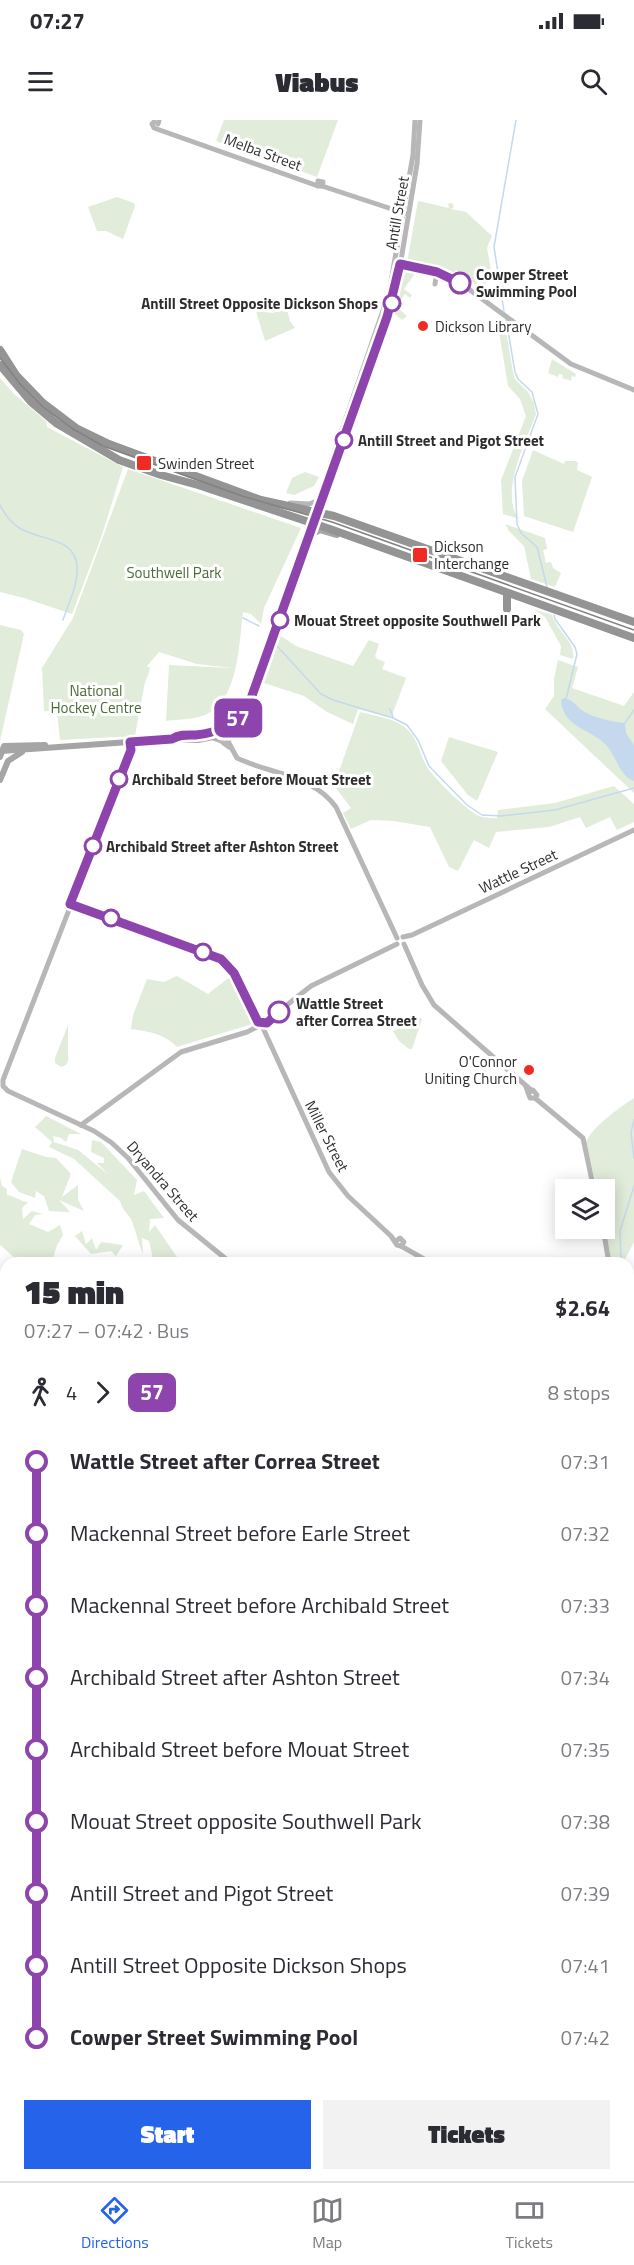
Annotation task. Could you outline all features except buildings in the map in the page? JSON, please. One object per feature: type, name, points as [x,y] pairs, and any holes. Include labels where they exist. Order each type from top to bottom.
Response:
[{"type":"highway","points":[[0,350],[16,375],[36,397],[76,428],[116,447],[261,500],[334,516],[634,622]]},
{"type":"highway","points":[[0,365],[20,389],[50,418],[75,436],[112,456],[161,475],[192,483],[350,537],[634,638]]},
{"type":"highway","points":[[312,524],[316,511]]},
{"type":"highway","points":[[504,576],[535,590],[537,597],[531,601]]},
{"type":"highway","points":[[507,593],[507,609]]},
{"type":"highway","points":[[556,595],[558,606],[567,614]]},
{"type":"main road","points":[[297,519],[303,523],[303,543]]},
{"type":"main road","points":[[285,603],[290,595],[312,524]]},
{"type":"main road","points":[[172,739],[178,736],[233,729],[246,715],[273,641],[285,603],[286,591],[312,524]]},
{"type":"main road","points":[[310,536],[320,530],[350,537]]},
{"type":"main road","points":[[3,750],[213,738],[223,732],[249,704]]},
{"type":"main road","points":[[3,750],[64,746]]},
{"type":"main road","points":[[0,770],[3,750]]},
{"type":"main road","points":[[0,780],[9,759],[28,750]]},
{"type":"street","name":"Antill Street","points":[[316,511],[325,495],[387,317],[406,215],[415,120]]},
{"type":"street","name":"Antill Street","points":[[406,215],[417,164],[420,120]]},
{"type":"street","name":"Melba Street","points":[[157,123],[171,133],[406,215]]},
{"type":"street","name":"Antill Street","points":[[316,511],[328,465],[382,319],[398,264]]},
{"type":"street","points":[[398,264],[432,270],[455,279],[571,364],[634,390]]},
{"type":"street","points":[[432,270],[436,277],[435,284]]},
{"type":"street","points":[[328,465],[338,457]]},
{"type":"street","points":[[325,495],[325,508],[334,516]]},
{"type":"street","points":[[261,500],[304,505],[317,501]]},
{"type":"street","points":[[229,746],[230,737],[243,723],[246,715]]},
{"type":"street","points":[[223,732],[239,760],[307,783],[325,794],[336,807],[422,985],[434,1005],[528,1090],[530,1097],[536,1097],[584,1140],[592,1179]]},
{"type":"street","points":[[213,738],[229,746]]},
{"type":"street","points":[[70,904],[131,750],[129,742]]},
{"type":"street","name":"Wattle Street","points":[[81,1125],[181,1052],[261,1027],[311,986],[412,935],[634,830]]},
{"type":"street","name":"Miller Street","points":[[70,904],[221,959],[234,973],[329,1172],[357,1205],[398,1245],[404,1246],[421,1257]]},
{"type":"street","name":"Dryandra Street","points":[[70,904],[3,1080],[3,1086],[8,1091],[106,1139],[123,1153],[178,1220],[224,1257]]},
{"type":"street","points":[[605,1239],[608,1257]]},
{"type":"green space","points":[[224,120],[338,120],[317,177],[216,141]]},
{"type":"green space","points":[[117,197],[134,203],[135,206],[123,239],[106,231],[97,231],[88,207]]},
{"type":"green space","points":[[418,201],[449,208],[448,204],[452,203],[454,207],[451,209],[466,212],[492,236],[487,248],[492,275],[482,289],[456,270],[452,275],[407,263]]},
{"type":"green space","points":[[406,271],[416,272],[404,289],[412,295],[410,298],[405,294],[400,301],[403,304],[399,309],[407,316],[402,320],[394,313]]},
{"type":"green space","points":[[286,306],[290,321],[295,328],[265,341],[256,311],[273,313]]},
{"type":"green space","points":[[500,317],[504,320],[515,379],[528,392],[534,403],[536,414],[521,452],[513,482],[512,496],[519,519],[503,514],[501,480],[526,416],[520,399],[508,386],[497,320]]},
{"type":"green space","points":[[552,359],[576,374],[575,377],[572,376],[571,381],[562,378],[563,375],[559,374],[558,377],[548,373]]},
{"type":"green space","points":[[0,378],[13,393],[46,421],[47,427],[123,467],[101,538],[72,614],[0,592]]},
{"type":"green space","points":[[533,450],[564,464],[565,461],[576,461],[577,470],[592,477],[573,532],[524,516],[522,481]]},
{"type":"green space","name":"Southwell Park","points":[[128,469],[301,528],[264,608],[261,624],[251,614],[243,612],[236,669],[226,696],[218,707],[197,717],[166,721],[169,665],[233,668],[197,664],[159,652],[147,666],[150,668],[135,736],[60,740],[57,712],[44,711],[42,668],[73,618]]},
{"type":"green space","points":[[305,472],[319,477],[314,486],[294,495],[286,493],[292,478]]},
{"type":"green space","points":[[505,524],[545,538],[547,549],[543,550],[546,563],[551,562],[553,568],[561,573],[555,587],[531,579],[524,546]]},
{"type":"green space","points":[[534,609],[552,615],[572,647],[573,659],[560,655],[561,646],[545,617]]},
{"type":"green space","points":[[0,625],[21,630],[24,634],[0,741]]},
{"type":"green space","points":[[281,636],[296,646],[353,666],[369,640],[379,644],[375,656],[385,662],[382,669],[406,678],[391,718],[358,709],[353,724],[327,712],[304,696],[264,683]]},
{"type":"green space","points":[[558,660],[578,667],[572,688],[624,706],[634,692],[634,793],[545,709],[554,696],[554,679]]},
{"type":"green space","points":[[360,712],[391,720],[407,729],[416,741],[429,770],[459,801],[479,816],[497,818],[498,810],[555,803],[614,786],[634,804],[634,822],[617,830],[610,817],[586,828],[580,817],[549,827],[496,832],[489,848],[474,840],[458,871],[449,867],[430,827],[371,820],[351,829],[343,813],[351,808],[336,788],[333,788]]},
{"type":"green space","points":[[449,737],[498,752],[477,801],[468,795],[441,761]]},
{"type":"green space","points":[[177,976],[208,994],[231,976],[253,1020],[252,1024],[177,1047],[161,1036],[131,1029],[133,1015],[147,979],[164,982]]},
{"type":"green space","points":[[422,1019],[412,1049],[409,1049],[399,1041],[393,1031]]},
{"type":"green space","points":[[68,1025],[68,1061],[61,1067],[55,1063],[55,1058]]},
{"type":"green space","points":[[634,1098],[634,1242],[626,1257],[609,1257],[606,1239],[615,1239],[615,1179],[595,1179],[586,1142],[600,1124]]},
{"type":"green space","points":[[46,1116],[81,1134],[69,1134],[66,1142],[53,1136],[54,1142],[78,1150],[109,1175],[97,1163],[104,1163],[104,1158],[91,1152],[92,1140],[101,1142],[137,1180],[134,1195],[144,1191],[164,1218],[150,1219],[149,1232],[155,1225],[177,1257],[153,1257],[149,1241],[142,1238],[143,1254],[132,1221],[120,1201],[74,1159],[49,1147],[52,1142],[35,1127]]},
{"type":"green space","points":[[22,1149],[56,1158],[71,1174],[62,1197],[78,1185],[78,1200],[84,1211],[59,1200],[70,1212],[49,1211],[44,1196],[36,1191],[35,1198],[19,1192],[11,1182]]},
{"type":"green space","points":[[0,1177],[2,1186],[7,1189],[7,1195],[28,1202],[22,1208],[23,1219],[32,1211],[43,1214],[35,1215],[29,1224],[48,1232],[60,1225],[63,1235],[53,1257],[14,1257],[0,1245]]},
{"type":"green space","points":[[82,1231],[86,1244],[92,1238],[96,1250],[101,1242],[123,1245],[116,1256],[111,1251],[91,1254],[75,1236]]},
{"type":"water","points":[[564,698],[593,716],[625,723],[626,733],[634,745],[634,781],[625,775],[610,749],[600,739],[572,722],[563,709],[561,700]]},
{"type":"waterway","points":[[504,311],[494,247],[516,120]]},
{"type":"waterway","points":[[506,319],[515,372],[518,379],[532,392],[538,414],[515,477],[517,524],[521,533],[537,547],[547,587]]},
{"type":"waterway","points":[[0,505],[9,519],[18,527],[57,542],[72,551],[76,559],[77,576],[63,620]]},
{"type":"waterway","points":[[554,615],[575,647],[577,654],[566,699]]},
{"type":"waterway","points":[[243,618],[259,626]]},
{"type":"waterway","points":[[276,645],[321,694],[333,700],[393,718],[407,725],[418,740],[429,766],[467,805],[482,815],[501,816],[555,810],[634,788]]},
{"type":"waterway","points":[[390,709],[393,717]]},
{"type":"waterway","points":[[625,723],[634,710]]},
{"type":"waterway","points":[[634,1120],[631,1133],[634,1158]]},
{"type":"waterway","points":[[621,1257],[620,1231],[634,1186]]},
{"type":"tram line","points":[[0,358],[21,385],[43,407],[73,429],[103,446],[242,496],[332,522],[634,630]]},
{"type":"bus line","name":"57","points":[[279,1012],[267,1023],[258,1022],[234,973],[221,959],[70,904],[131,750],[130,742],[212,733],[232,722],[249,704],[285,603],[290,595],[387,317],[397,284],[400,264],[437,272],[460,283]]},
{"type":"place","name":"Cowper Street Swimming Pool","points":[[460,283]]},
{"type":"place","name":"Antill Street Opposite Dickson Shops","points":[[392,303]]},
{"type":"place","name":"Dickson Library","points":[[423,326]]},
{"type":"place","name":"Antill Street and Pigot Street","points":[[344,440]]},
{"type":"place","name":"Swinden Street","points":[[144,463]]},
{"type":"place","name":"Dickson Interchange","points":[[420,555]]},
{"type":"place","name":"Mouat Street opposite Southwell Park","points":[[280,620]]},
{"type":"place","name":"Archibald Street before Mouat Street","points":[[119,779]]},
{"type":"place","name":"Archibald Street after Ashton Street","points":[[93,846]]},
{"type":"place","name":"Wattle Street after Correa Street","points":[[279,1012]]},
{"type":"place","name":"O'Connor Uniting Church","points":[[529,1070]]},
{"type":"park label","name":"National Hockey Centre","points":[[96,698]]}]
